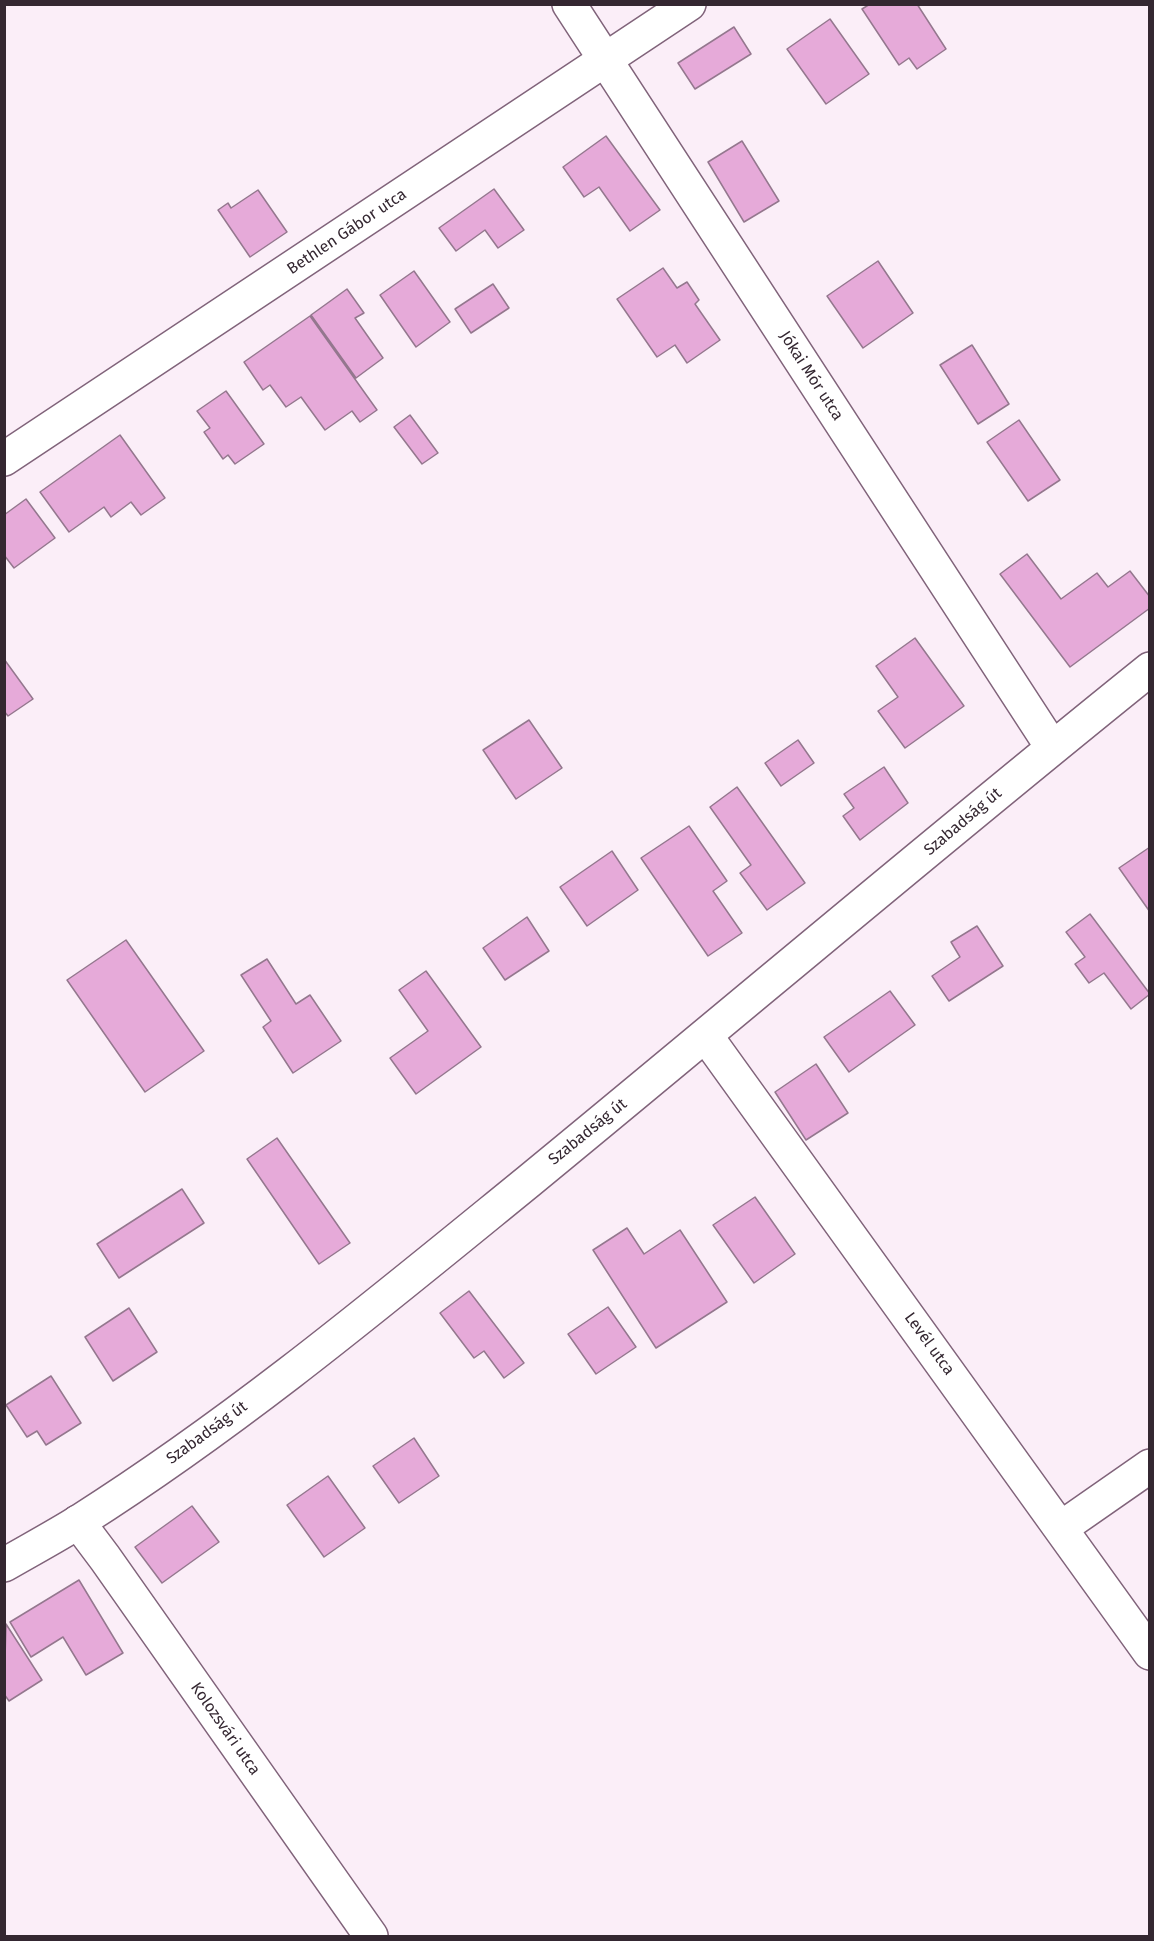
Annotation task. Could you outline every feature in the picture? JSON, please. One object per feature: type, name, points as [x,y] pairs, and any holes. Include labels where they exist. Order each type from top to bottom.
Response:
[{"type":"street","name":"Jókai Mór utca","points":[[569,4],[1052,747]]},
{"type":"street","name":"Bethlen Gábor utca","points":[[4,459],[689,4]]},
{"type":"street","name":"Szabadság út","points":[[4,1565],[78,1522],[198,1441],[361,1318],[1149,669]]},
{"type":"street","name":"Levél utca","points":[[706,1036],[1149,1653]]},
{"type":"street","points":[[1061,1528],[1149,1466]]},
{"type":"street","name":"Kolozsvári utca","points":[[78,1522],[371,1936]]},
{"type":"building","points":[[870,4],[917,4],[946,49],[917,69],[909,58],[899,65],[862,9]]},
{"type":"building","points":[[830,19],[869,74],[826,104],[787,49]]},
{"type":"building","points":[[734,27],[751,54],[695,89],[678,63]]},
{"type":"building","points":[[606,136],[660,210],[630,231],[599,187],[584,197],[563,167]]},
{"type":"building","points":[[742,141],[779,201],[744,222],[708,162]]},
{"type":"building","points":[[494,189],[524,230],[498,248],[485,230],[456,251],[439,228]]},
{"type":"building","points":[[258,190],[287,232],[250,257],[218,210],[228,203],[231,208]]},
{"type":"building","points":[[878,261],[913,313],[863,348],[827,296]]},
{"type":"building","points":[[663,268],[677,288],[687,282],[699,300],[695,304],[720,340],[687,363],[675,345],[657,357],[617,299]]},
{"type":"building","points":[[414,271],[450,322],[416,347],[380,295]]},
{"type":"building","points":[[493,284],[509,308],[471,333],[455,309]]},
{"type":"building","points":[[347,289],[364,313],[355,318],[383,358],[356,378],[311,315]]},
{"type":"building","points":[[310,316],[377,410],[360,422],[352,411],[325,430],[301,397],[286,407],[270,385],[263,390],[244,362]]},
{"type":"building","points":[[972,345],[1009,404],[978,424],[940,365]]},
{"type":"building","points":[[226,391],[264,444],[235,464],[228,455],[223,459],[204,432],[210,428],[197,411]]},
{"type":"building","points":[[410,415],[438,453],[422,464],[394,427]]},
{"type":"building","points":[[1019,420],[1060,480],[1028,501],[987,442]]},
{"type":"building","points":[[120,435],[165,498],[141,515],[131,502],[111,517],[104,507],[69,532],[40,492]]},
{"type":"building","points":[[26,499],[55,538],[14,568],[4,555],[4,515]]},
{"type":"building","points":[[1027,554],[1061,599],[1097,573],[1108,587],[1130,571],[1150,597],[1150,608],[1070,667],[1000,574]]},
{"type":"building","points":[[915,638],[964,706],[905,748],[878,711],[898,697],[876,666]]},
{"type":"building","points":[[4,659],[33,699],[8,716],[4,711]]},
{"type":"building","points":[[529,720],[562,768],[516,799],[483,750]]},
{"type":"building","points":[[798,740],[814,763],[781,786],[765,763]]},
{"type":"building","points":[[884,767],[908,803],[860,840],[843,816],[854,808],[844,794]]},
{"type":"building","points":[[737,787],[805,883],[767,910],[740,873],[751,865],[710,807]]},
{"type":"building","points":[[689,826],[727,881],[713,891],[742,933],[708,956],[641,858]]},
{"type":"building","points":[[1150,847],[1150,912],[1119,868]]},
{"type":"building","points":[[612,851],[638,890],[587,926],[560,887]]},
{"type":"building","points":[[1090,914],[1150,994],[1131,1009],[1104,973],[1089,983],[1075,964],[1085,957],[1066,932]]},
{"type":"building","points":[[527,917],[549,951],[505,980],[483,948]]},
{"type":"building","points":[[977,926],[1003,966],[949,1001],[932,976],[960,957],[951,942]]},
{"type":"building","points":[[126,940],[204,1051],[145,1092],[67,980]]},
{"type":"building","points":[[267,959],[296,1004],[310,995],[341,1041],[293,1073],[263,1027],[271,1021],[241,975]]},
{"type":"building","points":[[426,971],[481,1047],[416,1094],[390,1058],[428,1031],[399,990]]},
{"type":"building","points":[[890,991],[915,1025],[849,1072],[824,1037]]},
{"type":"building","points":[[816,1064],[848,1113],[806,1140],[775,1092]]},
{"type":"building","points":[[277,1138],[350,1243],[319,1264],[247,1159]]},
{"type":"building","points":[[182,1189],[204,1223],[119,1278],[97,1244]]},
{"type":"building","points":[[755,1197],[795,1254],[754,1283],[713,1225]]},
{"type":"building","points":[[627,1228],[644,1254],[680,1230],[727,1302],[656,1348],[593,1250]]},
{"type":"building","points":[[469,1291],[524,1363],[504,1378],[484,1351],[474,1358],[440,1313]]},
{"type":"building","points":[[608,1307],[636,1347],[596,1374],[568,1334]]},
{"type":"building","points":[[129,1308],[157,1352],[113,1381],[85,1337]]},
{"type":"building","points":[[51,1376],[81,1423],[46,1445],[37,1431],[27,1437],[6,1405]]},
{"type":"building","points":[[414,1438],[439,1476],[399,1503],[373,1466]]},
{"type":"building","points":[[328,1476],[365,1528],[324,1557],[287,1505]]},
{"type":"building","points":[[192,1506],[219,1542],[162,1583],[135,1547]]},
{"type":"building","points":[[79,1580],[123,1653],[86,1675],[63,1637],[31,1657],[10,1622]]},
{"type":"building","points":[[6,1624],[42,1680],[9,1701],[4,1694]]}]
